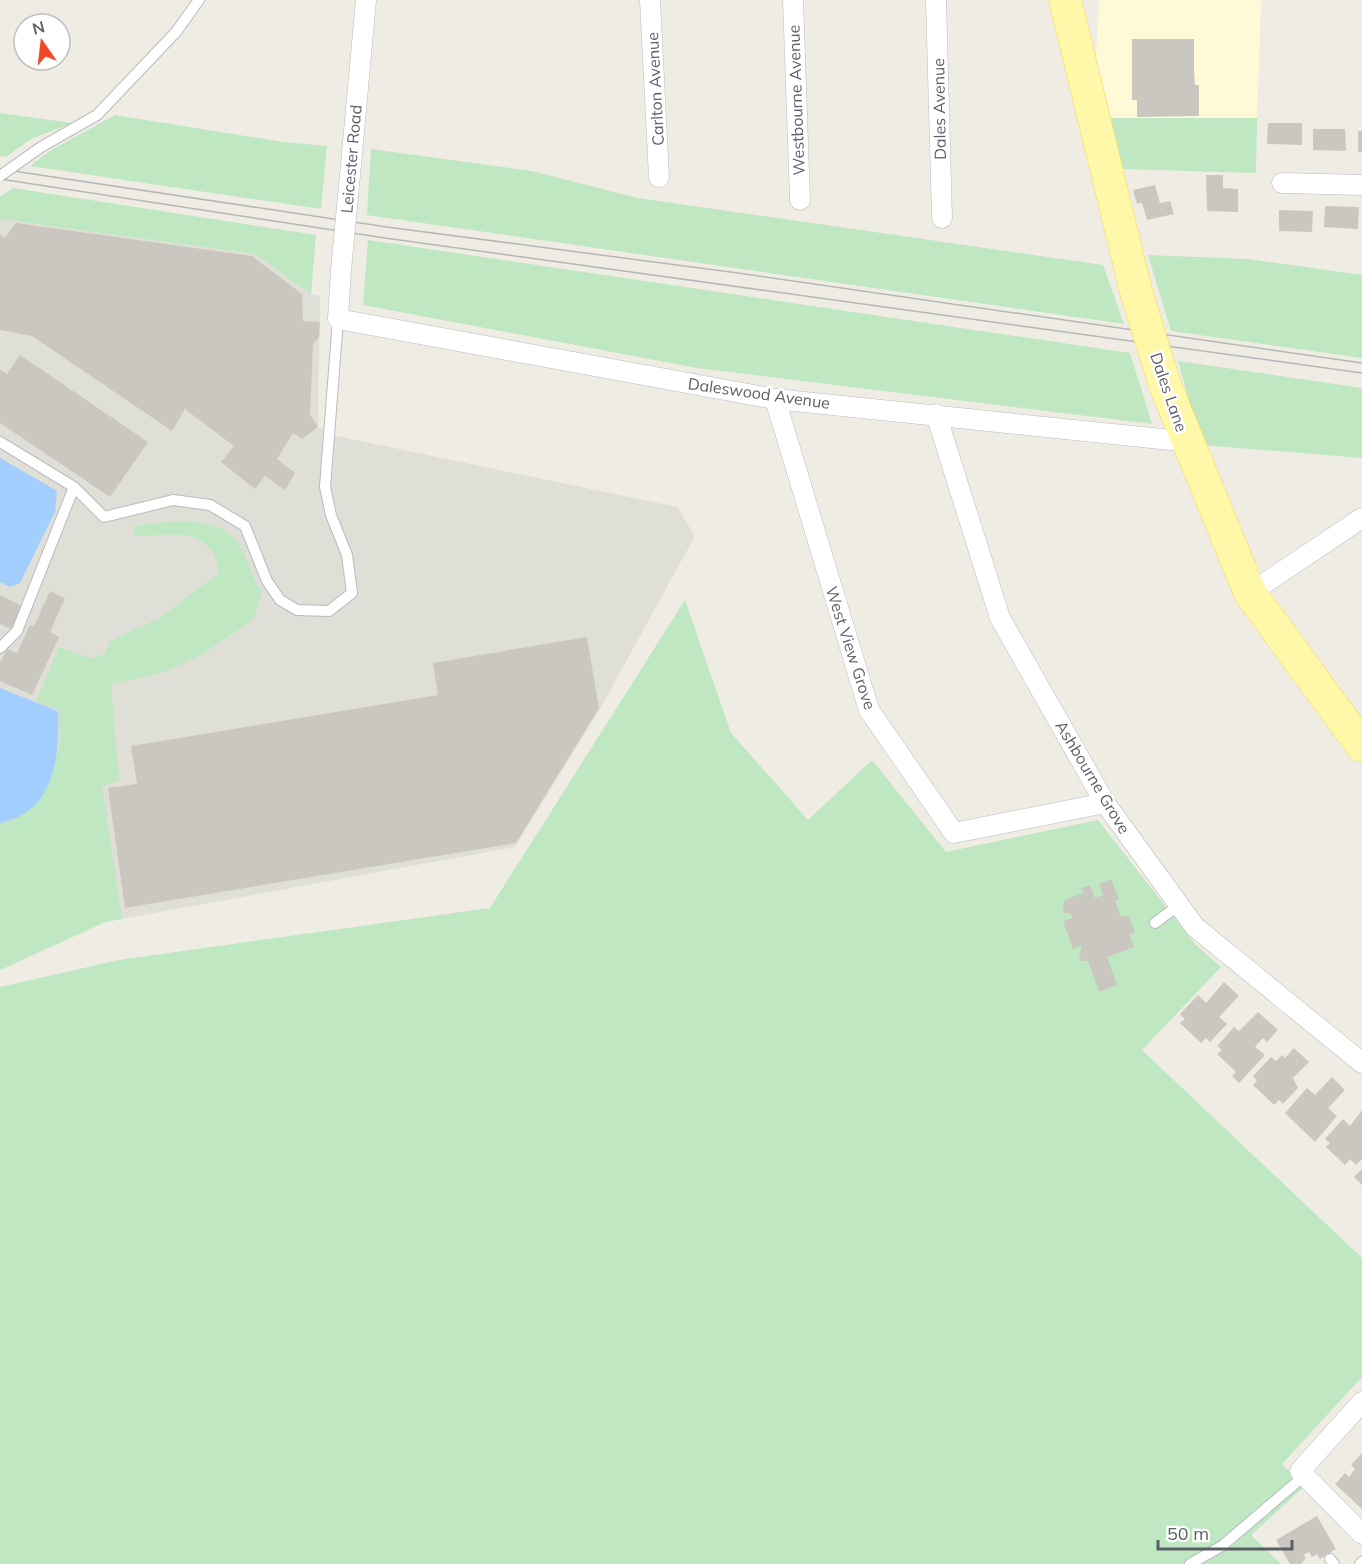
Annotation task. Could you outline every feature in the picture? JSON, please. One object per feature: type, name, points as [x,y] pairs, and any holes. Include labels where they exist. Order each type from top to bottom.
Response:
[{"type":"main road","name":"Dales Lane","points":[[1065,0],[1137,295],[1165,386],[1184,437],[1250,593],[1360,739]]},
{"type":"street","name":"Leicester Road","points":[[338,319],[340,270],[366,0]]},
{"type":"street","name":"Carlton Avenue","points":[[650,0],[659,177]]},
{"type":"street","name":"Westbourne Avenue","points":[[793,0],[800,200]]},
{"type":"street","name":"Dales Avenue","points":[[936,0],[942,218]]},
{"type":"street","points":[[1282,183],[1362,185]]},
{"type":"street","name":"Daleswood Avenue","points":[[338,319],[775,399],[1171,440],[1184,437]]},
{"type":"street","name":"West View Grove","points":[[775,399],[869,710],[954,833],[1105,803]]},
{"type":"street","name":"Ashbourne Grove","points":[[936,414],[1000,618],[1105,803],[1195,927],[1362,1063]]},
{"type":"street","points":[[1250,593],[1362,518]]},
{"type":"street","points":[[1362,1402],[1302,1474],[1362,1534]]},
{"type":"lane","points":[[0,176],[41,147],[97,115],[176,32],[199,0]]},
{"type":"lane","points":[[0,442],[74,487],[104,517],[173,500],[210,505],[245,526],[267,581],[280,600],[297,610],[329,611],[352,593],[347,555],[332,515],[325,487],[338,319]]},
{"type":"lane","points":[[0,648],[17,631],[74,487]]},
{"type":"lane","points":[[1155,923],[1179,905]]},
{"type":"lane","points":[[1190,1564],[1222,1546],[1302,1474]]},
{"type":"shaded area","points":[[1099,0],[1261,0],[1257,118],[1111,118],[1096,58]]},
{"type":"shaded area","points":[[0,219],[254,254],[311,294],[320,296],[318,427],[337,436],[677,507],[695,536],[600,709],[515,847],[105,922],[0,970]]},
{"type":"green space","points":[[0,113],[72,123],[31,139],[6,157],[0,156]]},
{"type":"green space","points":[[115,115],[283,142],[327,146],[321,209],[30,166],[48,152]]},
{"type":"green space","points":[[1111,118],[1257,118],[1256,173],[1123,169]]},
{"type":"green space","points":[[371,149],[532,171],[638,198],[1103,265],[1124,324],[367,215]]},
{"type":"green space","points":[[13,188],[316,235],[311,294],[254,254],[0,219],[0,197]]},
{"type":"green space","points":[[368,240],[1130,353],[1152,424],[697,368],[363,305]]},
{"type":"green space","points":[[1148,255],[1248,259],[1362,275],[1362,358],[1171,331]]},
{"type":"green space","points":[[1178,361],[1362,388],[1362,458],[1201,445]]},
{"type":"green space","points":[[173,521],[197,522],[217,527],[226,531],[240,546],[262,592],[255,615],[250,622],[201,655],[164,672],[111,684],[119,781],[102,786],[122,919],[105,922],[0,970],[0,823],[13,820],[60,747],[59,710],[36,701],[59,647],[90,658],[105,654],[110,641],[160,618],[219,573],[215,558],[208,547],[199,540],[176,535],[134,536],[134,526]]},
{"type":"green space","points":[[685,600],[731,733],[808,820],[872,760],[946,852],[1098,820],[1195,944],[1221,967],[1142,1050],[1362,1258],[1362,1377],[1282,1464],[1304,1487],[1251,1535],[1281,1564],[0,1564],[0,987],[119,960],[490,908]]},
{"type":"water","points":[[0,458],[57,491],[55,512],[20,583],[10,587],[0,582]]},
{"type":"water","points":[[0,688],[58,711],[58,746],[50,780],[43,795],[33,807],[18,817],[0,823]]},
{"type":"building","points":[[1132,39],[1194,39],[1194,71],[1195,85],[1199,85],[1199,116],[1137,117],[1137,100],[1132,100]]},
{"type":"building","points":[[1268,123],[1302,123],[1302,145],[1267,144]]},
{"type":"building","points":[[1313,129],[1345,129],[1346,151],[1313,150]]},
{"type":"building","points":[[1358,131],[1362,131],[1362,152],[1358,152]]},
{"type":"building","points":[[1206,175],[1223,175],[1223,188],[1238,189],[1238,212],[1207,211]]},
{"type":"building","points":[[1155,185],[1160,203],[1170,201],[1174,214],[1147,220],[1142,203],[1137,204],[1133,190]]},
{"type":"building","points":[[1325,206],[1359,207],[1358,229],[1324,227]]},
{"type":"building","points":[[1279,210],[1313,211],[1312,232],[1279,231]]},
{"type":"building","points":[[16,223],[252,256],[302,294],[303,321],[320,322],[319,337],[313,345],[310,415],[318,427],[302,439],[293,433],[277,459],[295,473],[285,490],[265,476],[255,489],[221,462],[234,446],[185,409],[172,431],[32,336],[0,330],[0,234],[5,238]]},
{"type":"building","points":[[20,355],[148,442],[110,497],[0,423],[0,369],[7,374]]},
{"type":"building","points":[[50,591],[65,598],[50,632],[59,637],[32,695],[0,681],[0,663],[7,649],[17,653],[30,625],[34,626]]},
{"type":"building","points":[[0,595],[22,606],[11,629],[0,624]]},
{"type":"building","points":[[587,637],[599,708],[516,843],[125,908],[108,788],[137,784],[131,746],[438,695],[433,663]]},
{"type":"building","points":[[1111,879],[1119,899],[1115,901],[1121,917],[1128,915],[1135,932],[1129,934],[1134,947],[1107,957],[1117,985],[1099,992],[1088,961],[1082,961],[1079,957],[1082,945],[1073,949],[1063,921],[1072,918],[1071,914],[1064,913],[1063,906],[1065,900],[1083,893],[1081,888],[1090,885],[1095,898],[1103,895],[1099,884]]},
{"type":"building","points":[[1224,982],[1239,996],[1219,1017],[1227,1024],[1210,1042],[1206,1038],[1201,1043],[1180,1023],[1185,1019],[1180,1014],[1198,995],[1206,1003]]},
{"type":"building","points":[[1258,1012],[1278,1030],[1267,1042],[1263,1038],[1255,1047],[1265,1055],[1239,1083],[1232,1076],[1236,1072],[1217,1054],[1222,1050],[1217,1046],[1234,1027],[1239,1031]]},
{"type":"building","points":[[1294,1048],[1309,1062],[1293,1078],[1298,1088],[1283,1104],[1279,1100],[1274,1105],[1253,1085],[1257,1081],[1253,1076],[1271,1057],[1276,1061],[1282,1055],[1285,1058]]},
{"type":"building","points":[[1332,1077],[1345,1090],[1328,1108],[1337,1116],[1315,1142],[1285,1113],[1307,1088],[1315,1095]]},
{"type":"building","points":[[1362,1110],[1362,1159],[1356,1165],[1350,1159],[1345,1165],[1326,1147],[1330,1143],[1325,1139],[1343,1119],[1350,1126]]},
{"type":"building","points":[[1362,1169],[1362,1185],[1354,1177]]},
{"type":"building","points":[[1362,1453],[1362,1509],[1335,1484],[1345,1473],[1349,1477],[1355,1469],[1351,1465]]},
{"type":"building","points":[[1317,1516],[1336,1549],[1320,1559],[1317,1554],[1312,1557],[1309,1552],[1303,1555],[1306,1558],[1301,1564],[1290,1564],[1276,1540]]},
{"type":"tram line","points":[[0,169],[387,227],[738,273],[1362,363]]},
{"type":"tram line","points":[[0,179],[385,238],[1362,373]]}]
